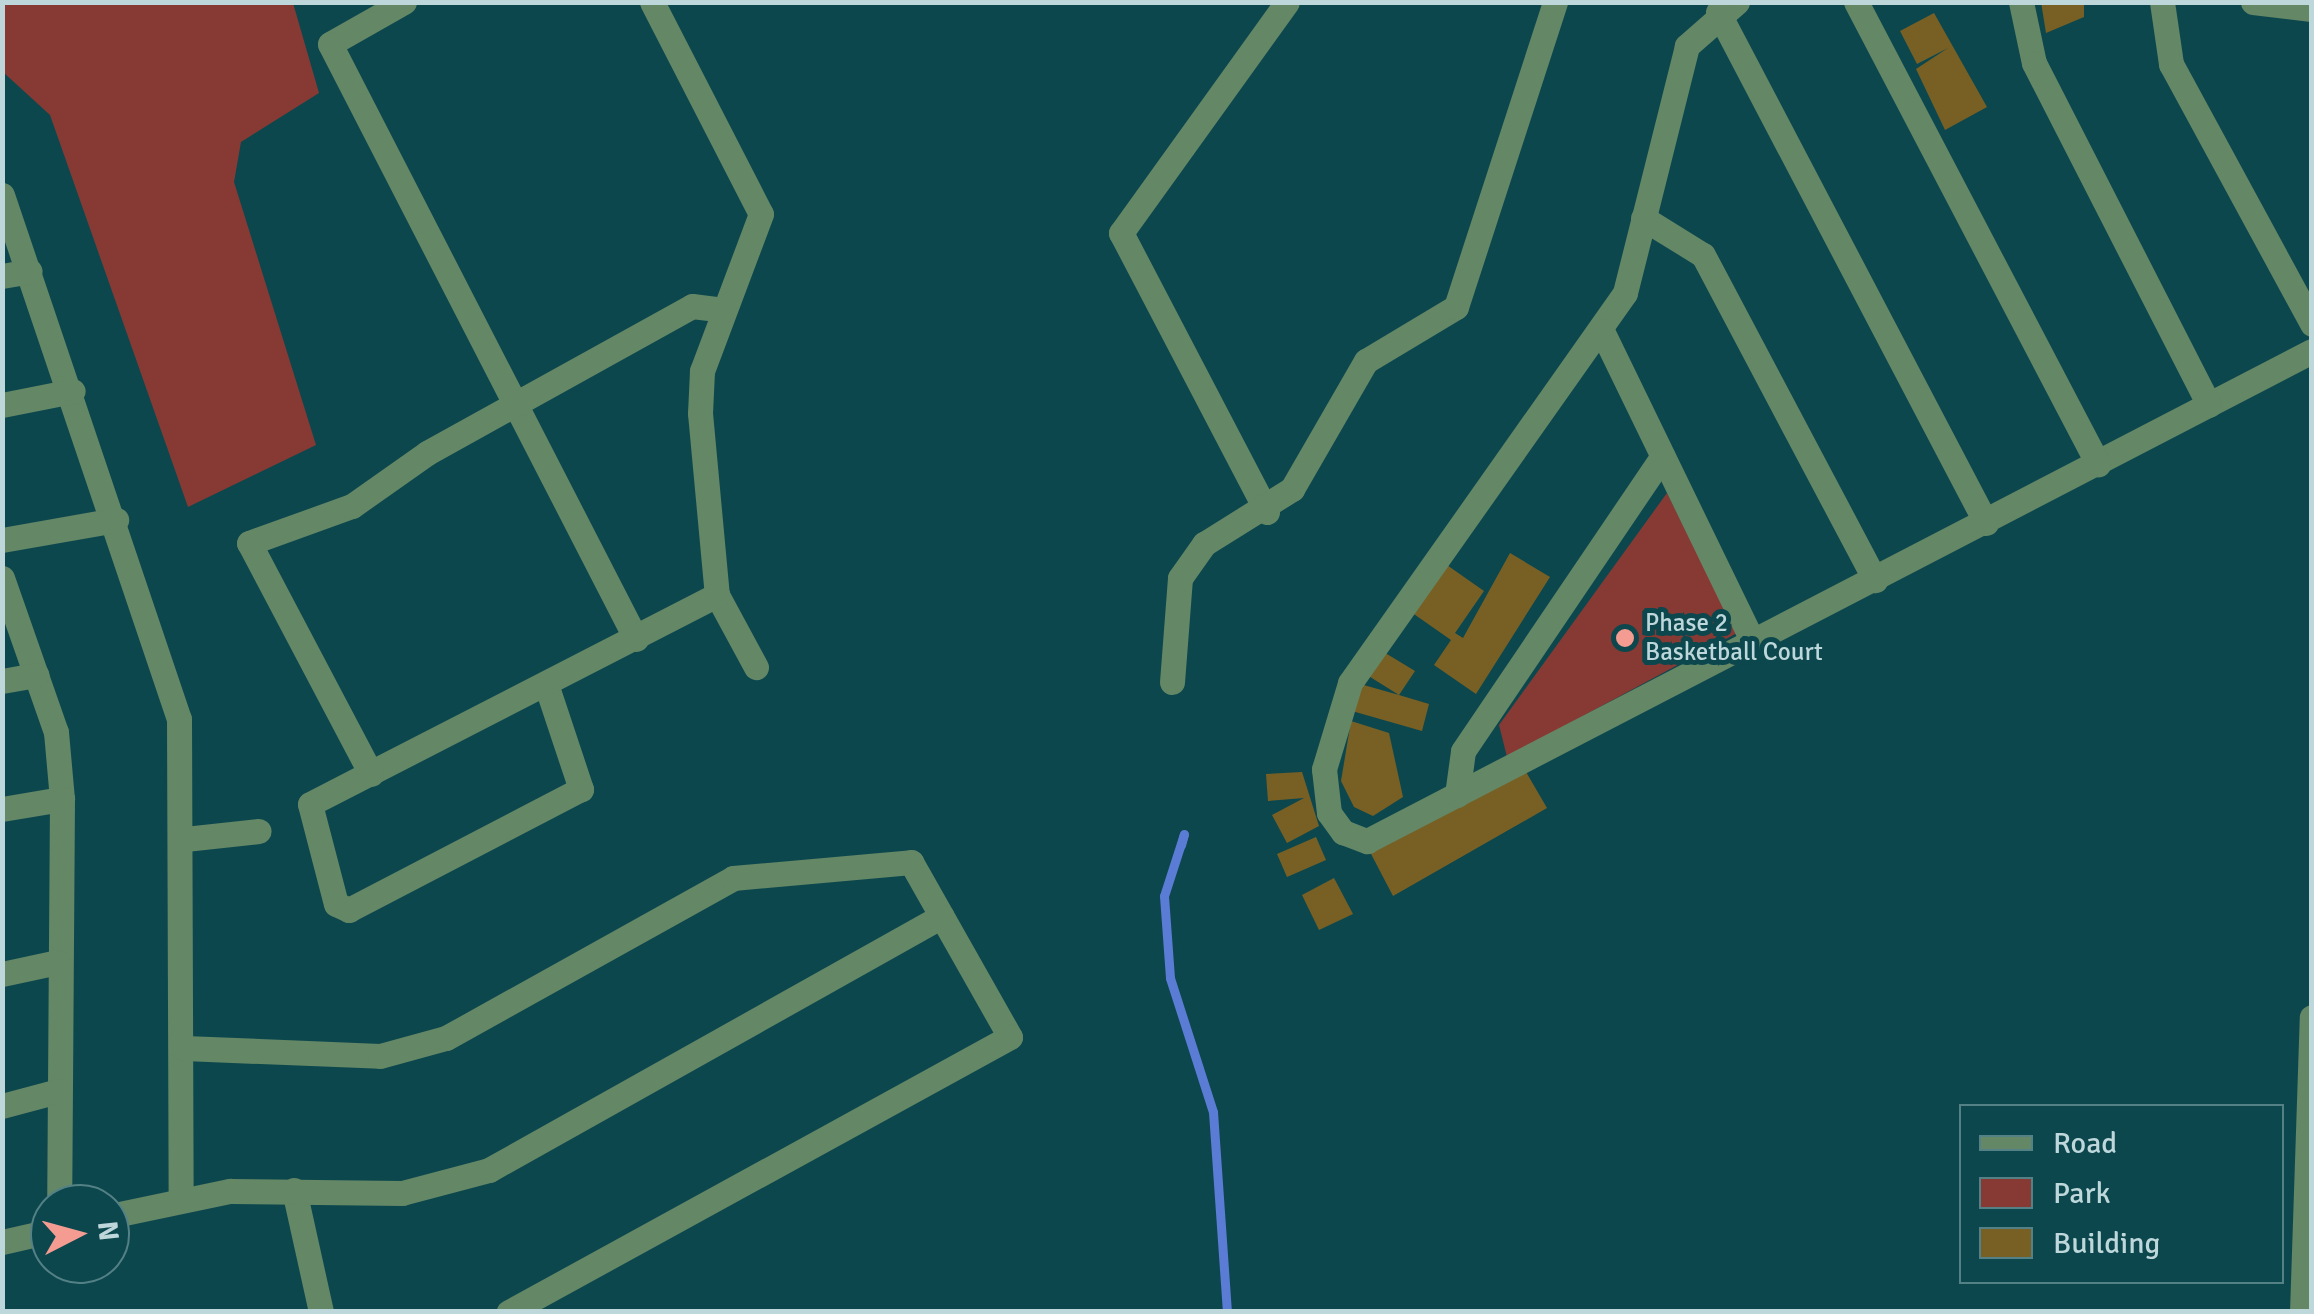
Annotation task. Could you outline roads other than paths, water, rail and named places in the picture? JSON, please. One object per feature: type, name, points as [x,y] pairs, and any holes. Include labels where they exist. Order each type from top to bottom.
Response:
[{"type":"street","points":[[404,2],[330,44],[636,639]]},
{"type":"street","points":[[1267,512],[1121,233],[1287,2]]},
{"type":"street","points":[[1172,682],[1180,578],[1204,544],[1267,512],[1292,489],[1366,361],[1456,307],[1555,2]]},
{"type":"street","points":[[1856,2],[2098,464]]},
{"type":"street","points":[[2021,2],[2034,63],[2208,405]]},
{"type":"street","points":[[2162,2],[2171,64],[2312,324]]},
{"type":"street","points":[[2254,2],[2312,8]]},
{"type":"street","points":[[658,5],[761,214],[702,371],[700,412],[717,596],[756,666]]},
{"type":"street","points":[[1986,523],[1728,7],[1687,46],[1625,293],[1602,331],[1350,683],[1333,720],[1324,769],[1328,813],[1344,832],[1367,842],[1986,523],[2312,351]]},
{"type":"street","points":[[2,195],[73,391],[180,720],[184,839],[181,1198]]},
{"type":"street","points":[[1643,218],[1704,255],[1874,580]]},
{"type":"street","points":[[2,276],[30,271]]},
{"type":"street","points":[[370,774],[249,543],[352,506],[516,403],[692,306],[724,310]]},
{"type":"street","points":[[1602,331],[1753,642]]},
{"type":"street","points":[[2,404],[73,391]]},
{"type":"street","points":[[1457,795],[1463,751],[1663,456]]},
{"type":"street","points":[[2,540],[116,520]]},
{"type":"street","points":[[2,578],[56,732],[62,799],[59,1184]]},
{"type":"street","points":[[546,684],[581,788],[342,909],[310,804],[717,596]]},
{"type":"street","points":[[2,681],[36,675]]},
{"type":"street","points":[[2,810],[62,799]]},
{"type":"street","points":[[184,839],[259,830]]},
{"type":"street","points":[[184,1048],[380,1056],[446,1038],[734,878],[911,862],[1010,1036],[509,1312]]},
{"type":"street","points":[[130,1211],[181,1198],[294,1190],[402,1192],[489,1170],[942,916]]},
{"type":"street","points":[[2,974],[58,962]]},
{"type":"street","points":[[2302,1312],[2312,1016]]},
{"type":"street","points":[[2,1106],[58,1091]]},
{"type":"street","points":[[294,1190],[320,1312]]},
{"type":"street","points":[[2,1242],[30,1236]]},
{"type":"waterway","points":[[1181,845],[1184,834],[1164,896],[1170,978],[1213,1112],[1227,1312]]},
{"type":"place","name":"Phase 2 Basketball Court","points":[[1625,638]]}]
